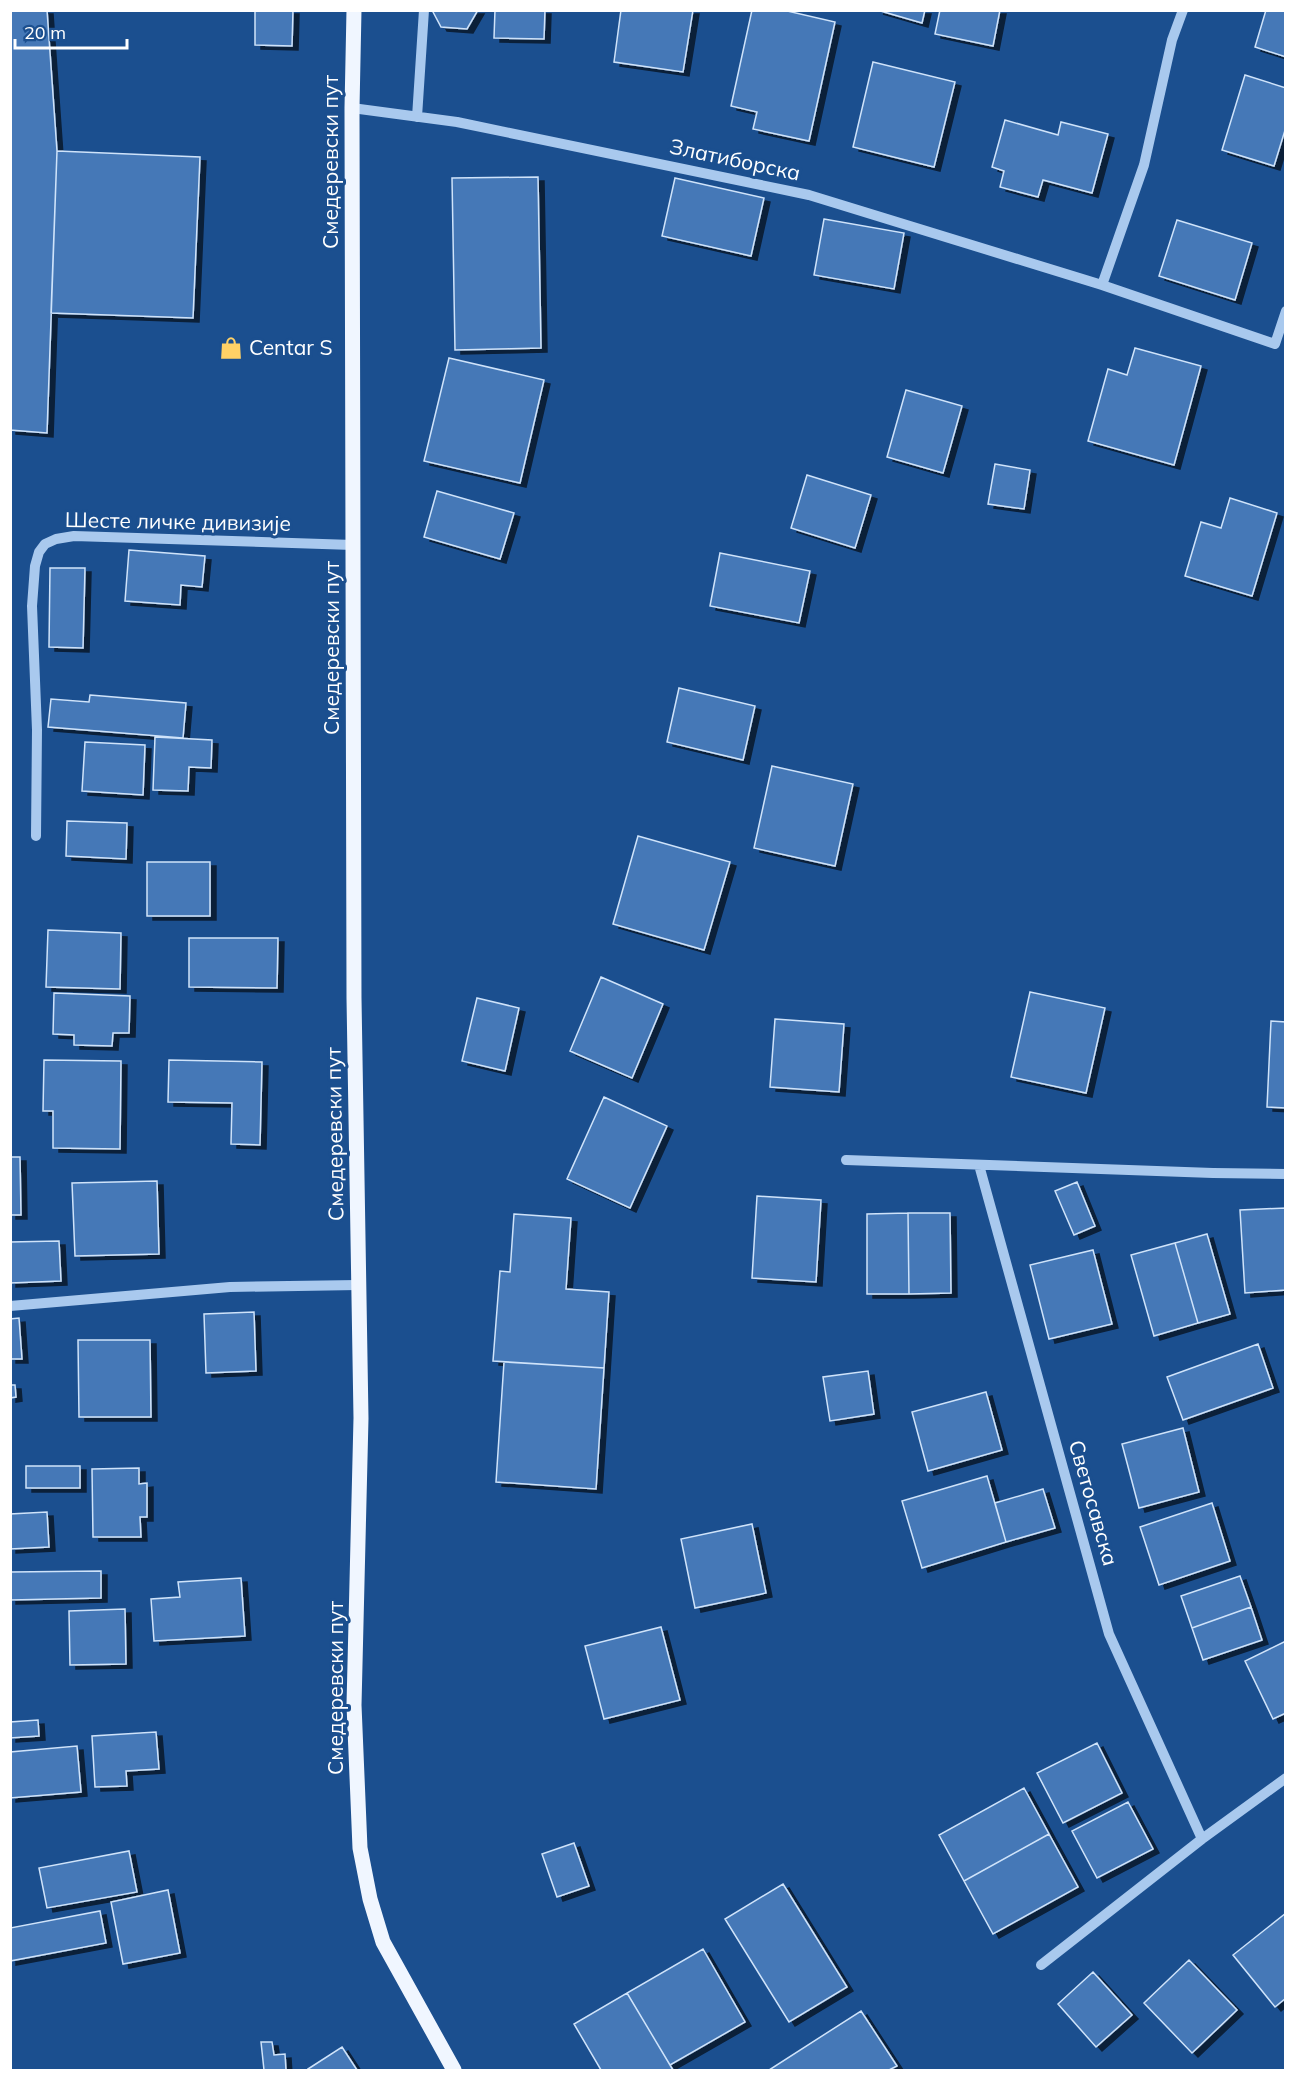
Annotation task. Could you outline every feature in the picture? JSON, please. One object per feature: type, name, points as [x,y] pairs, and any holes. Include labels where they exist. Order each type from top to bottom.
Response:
[{"type":"main road","name":"Смедеревски пут","points":[[354,10],[352,108],[354,999],[361,1418],[354,1705],[360,1848],[382,1942],[454,2070]]},
{"type":"street","points":[[417,117],[424,10]]},
{"type":"street","points":[[1102,285],[1144,165],[1172,40],[1184,10]]},
{"type":"street","name":"Златиборска","points":[[352,108],[457,122],[809,195],[1102,285],[1275,344],[1286,311]]},
{"type":"street","name":"Шесте личке дивизије","points":[[36,836],[37,729],[32,606],[35,566],[39,552],[45,544],[56,539],[74,536],[353,545]]},
{"type":"street","points":[[846,1160],[1213,1173],[1286,1173]]},
{"type":"street","name":"Светосавска","points":[[979,1165],[1109,1634],[1202,1839]]},
{"type":"street","points":[[10,1306],[230,1287],[358,1285]]},
{"type":"street","points":[[1041,1965],[1202,1839],[1286,1778]]},
{"type":"building","points":[[10,10],[47,10],[57,151],[47,433],[10,430]]},
{"type":"building","points":[[255,10],[293,10],[292,46],[255,45]]},
{"type":"building","points":[[432,10],[478,10],[467,29],[441,27]]},
{"type":"building","points":[[495,10],[545,10],[544,39],[494,38]]},
{"type":"building","points":[[621,10],[693,10],[683,72],[614,62]]},
{"type":"building","points":[[752,10],[783,10],[835,22],[809,141],[753,129],[757,112],[731,106]]},
{"type":"building","points":[[877,10],[925,10],[922,23]]},
{"type":"building","points":[[940,10],[1000,10],[993,46],[935,34]]},
{"type":"building","points":[[1266,10],[1286,10],[1286,57],[1255,47]]},
{"type":"building","points":[[873,62],[955,82],[934,167],[853,147]]},
{"type":"building","points":[[1245,75],[1286,88],[1286,127],[1274,166],[1222,150]]},
{"type":"building","points":[[1005,120],[1058,135],[1061,122],[1108,134],[1092,193],[1043,180],[1038,197],[1000,187],[1004,171],[992,167]]},
{"type":"building","points":[[57,151],[200,157],[193,318],[51,313]]},
{"type":"building","points":[[538,177],[541,348],[455,350],[452,178]]},
{"type":"building","points":[[675,178],[764,198],[751,256],[662,236]]},
{"type":"building","points":[[824,219],[904,233],[894,289],[814,275]]},
{"type":"building","points":[[1177,220],[1252,243],[1235,300],[1159,276]]},
{"type":"building","points":[[1135,348],[1201,366],[1174,465],[1088,441],[1108,369],[1127,375]]},
{"type":"building","points":[[449,358],[544,380],[520,483],[424,461]]},
{"type":"building","points":[[906,390],[962,406],[943,473],[887,457]]},
{"type":"building","points":[[995,464],[1030,470],[1024,509],[988,504]]},
{"type":"building","points":[[807,475],[871,495],[855,548],[791,528]]},
{"type":"building","points":[[437,491],[514,513],[500,559],[424,537]]},
{"type":"building","points":[[1230,498],[1277,513],[1252,596],[1185,576],[1201,522],[1221,528]]},
{"type":"building","points":[[129,550],[205,556],[202,587],[181,585],[180,605],[125,601]]},
{"type":"building","points":[[720,553],[810,571],[799,623],[710,606]]},
{"type":"building","points":[[50,568],[85,568],[83,648],[49,647]]},
{"type":"building","points":[[679,688],[755,706],[743,760],[667,742]]},
{"type":"building","points":[[90,695],[186,703],[183,738],[48,727],[51,699],[89,702]]},
{"type":"building","points":[[155,737],[212,740],[211,768],[189,767],[188,791],[153,790]]},
{"type":"building","points":[[85,742],[145,745],[143,795],[82,791]]},
{"type":"building","points":[[772,766],[853,784],[835,866],[754,848]]},
{"type":"building","points":[[67,821],[127,823],[126,859],[66,856]]},
{"type":"building","points":[[638,836],[730,862],[704,950],[613,924]]},
{"type":"building","points":[[147,862],[210,862],[210,916],[147,916]]},
{"type":"building","points":[[48,930],[121,933],[120,989],[46,987]]},
{"type":"building","points":[[189,938],[278,938],[277,988],[189,987]]},
{"type":"building","points":[[601,977],[663,1004],[632,1078],[570,1051]]},
{"type":"building","points":[[1030,992],[1105,1008],[1086,1093],[1011,1077]]},
{"type":"building","points":[[54,993],[130,996],[129,1033],[113,1033],[112,1046],[74,1045],[74,1035],[53,1034]]},
{"type":"building","points":[[477,998],[519,1008],[505,1071],[462,1061]]},
{"type":"building","points":[[775,1019],[844,1024],[839,1092],[770,1087]]},
{"type":"building","points":[[1271,1021],[1286,1022],[1286,1108],[1267,1107]]},
{"type":"building","points":[[44,1060],[121,1061],[120,1149],[53,1148],[53,1111],[43,1111]]},
{"type":"building","points":[[169,1060],[262,1062],[260,1145],[231,1144],[232,1103],[168,1102]]},
{"type":"building","points":[[604,1097],[667,1126],[630,1208],[567,1179]]},
{"type":"building","points":[[10,1157],[20,1157],[21,1215],[10,1215]]},
{"type":"building","points":[[157,1181],[159,1254],[75,1256],[72,1183]]},
{"type":"building","points":[[1077,1182],[1095,1226],[1074,1235],[1055,1191]]},
{"type":"building","points":[[757,1196],[821,1200],[816,1282],[752,1278]]},
{"type":"building","points":[[1286,1208],[1286,1290],[1245,1293],[1240,1210]]},
{"type":"building","points":[[908,1213],[909,1294],[867,1294],[867,1214]]},
{"type":"building","points":[[908,1213],[950,1213],[951,1293],[909,1294]]},
{"type":"building","points":[[514,1214],[571,1218],[566,1289],[609,1292],[604,1368],[493,1361],[500,1271],[510,1272]]},
{"type":"building","points":[[1207,1234],[1230,1314],[1198,1323],[1175,1243]]},
{"type":"building","points":[[59,1241],[61,1281],[10,1283],[10,1242]]},
{"type":"building","points":[[1175,1243],[1198,1323],[1154,1336],[1131,1255]]},
{"type":"building","points":[[1093,1250],[1112,1324],[1049,1339],[1030,1265]]},
{"type":"building","points":[[254,1312],[256,1371],[206,1373],[204,1314]]},
{"type":"building","points":[[19,1318],[22,1359],[10,1359],[10,1319]]},
{"type":"building","points":[[78,1340],[150,1340],[151,1417],[79,1417]]},
{"type":"building","points":[[1258,1344],[1273,1388],[1183,1420],[1167,1377]]},
{"type":"building","points":[[504,1362],[604,1368],[596,1489],[496,1482]]},
{"type":"building","points":[[868,1371],[874,1414],[830,1421],[823,1377]]},
{"type":"building","points":[[10,1385],[15,1385],[16,1397],[10,1398]]},
{"type":"building","points":[[986,1392],[1002,1450],[928,1471],[912,1412]]},
{"type":"building","points":[[1183,1428],[1199,1492],[1139,1508],[1122,1444]]},
{"type":"building","points":[[26,1466],[80,1466],[80,1488],[26,1488]]},
{"type":"building","points":[[139,1468],[139,1484],[147,1483],[147,1517],[140,1517],[141,1537],[93,1537],[92,1469]]},
{"type":"building","points":[[987,1476],[1006,1542],[922,1568],[902,1501]]},
{"type":"building","points":[[1043,1489],[1055,1528],[1006,1542],[995,1503]]},
{"type":"building","points":[[1212,1503],[1230,1561],[1159,1585],[1140,1527]]},
{"type":"building","points":[[47,1512],[49,1547],[10,1549],[10,1514]]},
{"type":"building","points":[[752,1524],[766,1593],[695,1608],[681,1539]]},
{"type":"building","points":[[101,1571],[101,1598],[10,1600],[10,1572]]},
{"type":"building","points":[[1240,1576],[1251,1607],[1192,1628],[1181,1596]]},
{"type":"building","points":[[241,1578],[245,1636],[154,1641],[151,1599],[180,1597],[178,1582]]},
{"type":"building","points":[[1251,1607],[1262,1640],[1203,1660],[1192,1628]]},
{"type":"building","points":[[125,1609],[126,1664],[70,1665],[69,1611]]},
{"type":"building","points":[[661,1627],[680,1700],[604,1719],[585,1646]]},
{"type":"building","points":[[1286,1641],[1286,1713],[1273,1719],[1245,1661]]},
{"type":"building","points":[[38,1720],[39,1736],[10,1738],[10,1722]]},
{"type":"building","points":[[156,1732],[159,1769],[126,1771],[127,1786],[95,1787],[92,1736]]},
{"type":"building","points":[[1097,1743],[1122,1793],[1063,1823],[1037,1773]]},
{"type":"building","points":[[77,1746],[81,1792],[10,1798],[10,1752]]},
{"type":"building","points":[[1024,1788],[1049,1834],[964,1881],[939,1835]]},
{"type":"building","points":[[1128,1802],[1153,1849],[1097,1878],[1072,1831]]},
{"type":"building","points":[[1049,1834],[1078,1887],[993,1934],[964,1881]]},
{"type":"building","points":[[574,1843],[589,1886],[557,1897],[542,1854]]},
{"type":"building","points":[[129,1851],[137,1892],[47,1908],[39,1868]]},
{"type":"building","points":[[783,1884],[847,1987],[789,2022],[725,1919]]},
{"type":"building","points":[[168,1890],[180,1953],[123,1964],[111,1902]]},
{"type":"building","points":[[100,1911],[106,1943],[10,1961],[10,1928]]},
{"type":"building","points":[[1286,1913],[1286,1998],[1275,2007],[1233,1955]]},
{"type":"building","points":[[703,1949],[745,2022],[670,2065],[627,1993]]},
{"type":"building","points":[[1189,1960],[1237,2010],[1192,2053],[1144,2003]]},
{"type":"building","points":[[1093,1972],[1132,2015],[1096,2047],[1058,2004]]},
{"type":"building","points":[[627,1993],[673,2070],[601,2070],[574,2024]]},
{"type":"building","points":[[861,2011],[897,2066],[889,2070],[769,2070]]},
{"type":"building","points":[[261,2042],[272,2042],[274,2055],[285,2054],[286,2070],[264,2070]]},
{"type":"building","points":[[342,2047],[357,2070],[308,2069]]},
{"type":"place","name":"Centar S","points":[[231,348]]}]
